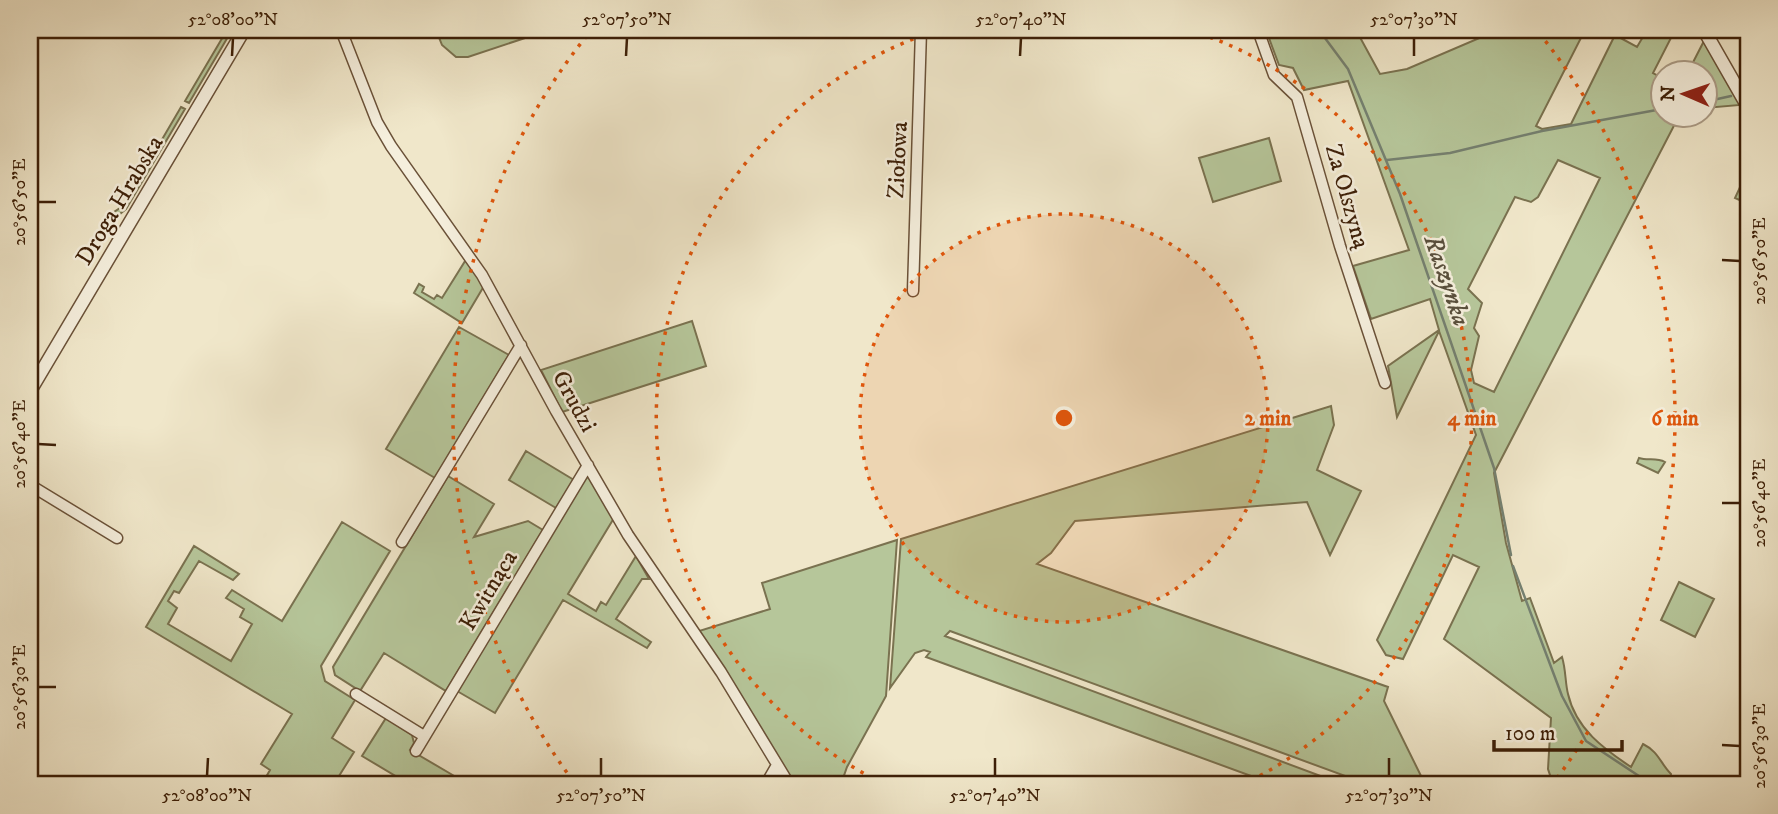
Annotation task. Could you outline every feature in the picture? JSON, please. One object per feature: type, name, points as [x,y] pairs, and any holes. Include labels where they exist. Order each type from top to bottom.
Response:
[{"type":"street","name":"Droga Hrabska","points":[[30,391],[244,30]]},
{"type":"street","name":"Grudzi","points":[[341,30],[377,122],[482,275],[628,535],[721,672],[789,784]]},
{"type":"street","name":"Ziołowa","points":[[913,291],[921,30]]},
{"type":"street","name":"Za Olszyną","points":[[1258,30],[1274,75],[1297,97],[1336,235],[1385,383]]},
{"type":"street","points":[[1704,30],[1748,107]]},
{"type":"street","points":[[402,542],[521,345]]},
{"type":"street","name":"Kwitnąca","points":[[416,751],[588,466]]},
{"type":"street","points":[[30,485],[117,538]]},
{"type":"street","points":[[356,694],[424,736]]},
{"type":"street","points":[[766,784],[777,765]]},
{"type":"green space","points":[[227,30],[232,30],[189,103],[185,101]]},
{"type":"green space","points":[[436,30],[523,30],[525,38],[468,57],[456,57],[442,45]]},
{"type":"green space","points":[[1266,30],[1356,30],[1380,74],[1407,69],[1498,30],[1585,30],[1536,126],[1542,129],[1571,124],[1615,35],[1637,47],[1647,30],[1675,30],[1660,60],[1648,60],[1648,130],[1672,130],[1494,473],[1506,543],[1522,601],[1530,598],[1554,663],[1562,657],[1568,694],[1577,718],[1592,737],[1631,767],[1643,744],[1648,747],[1671,774],[1669,784],[1553,784],[1548,769],[1551,718],[1444,639],[1479,567],[1453,555],[1403,659],[1386,655],[1377,640],[1476,435],[1439,331],[1397,417],[1388,366],[1439,330],[1430,299],[1371,319],[1353,266],[1409,250],[1348,81],[1304,90],[1293,68],[1279,65]],"holes":[[[1558,160],[1600,178],[1494,392],[1474,383],[1471,370],[1479,336],[1474,328],[1482,303],[1468,289],[1515,197],[1531,202],[1538,197]]]},
{"type":"green space","points":[[1705,39],[1716,60],[1694,60]]},
{"type":"green space","points":[[1718,64],[1740,105],[1718,107]]},
{"type":"green space","points":[[181,107],[185,109],[126,209],[115,218],[103,219],[123,206]]},
{"type":"green space","points":[[1269,138],[1281,181],[1213,202],[1199,158]]},
{"type":"green space","points":[[1748,170],[1748,204],[1735,198]]},
{"type":"green space","points":[[467,258],[484,286],[462,323],[414,293],[419,284],[424,287],[422,292],[434,299],[437,295],[442,298]]},
{"type":"green space","points":[[692,321],[706,366],[562,412],[541,370]]},
{"type":"green space","points":[[459,327],[509,355],[435,478],[386,449]]},
{"type":"green space","points":[[1331,406],[1334,425],[1317,470],[1361,491],[1330,555],[1307,502],[1075,521],[1051,553],[1037,564],[1388,687],[1384,701],[1425,784],[1367,784],[950,631],[945,636],[1342,784],[1273,784],[926,657],[930,652],[924,650],[915,653],[890,688],[901,539]]},
{"type":"green space","points":[[526,451],[574,480],[556,508],[509,480]]},
{"type":"green space","points":[[1639,458],[1665,462],[1658,473],[1637,463]]},
{"type":"green space","points":[[448,476],[494,504],[474,537],[528,521],[543,530],[446,691],[384,653],[360,691],[335,675],[333,667]]},
{"type":"green space","points":[[588,476],[614,518],[568,594],[596,611],[601,602],[606,605],[636,556],[649,579],[642,579],[616,619],[651,642],[647,648],[563,600],[495,713],[457,691],[583,478]]},
{"type":"green space","points":[[342,522],[390,551],[321,666],[325,681],[355,700],[332,738],[354,752],[334,784],[262,784],[270,770],[261,764],[292,714],[146,627],[194,546],[239,574],[233,580],[199,561],[179,593],[174,591],[168,601],[177,608],[168,624],[231,661],[252,624],[240,617],[244,609],[226,598],[232,590],[282,621]]},
{"type":"green space","points":[[897,540],[886,696],[847,767],[841,784],[791,784],[699,631],[770,609],[762,583]]},
{"type":"green space","points":[[1679,582],[1714,599],[1695,637],[1661,620]]},
{"type":"green space","points":[[386,718],[412,735],[414,743],[410,750],[456,777],[452,784],[409,784],[362,756]]},
{"type":"waterway","name":"Raszynka","points":[[1319,30],[1348,69],[1400,194],[1494,468],[1511,555]]},
{"type":"waterway","points":[[1718,99],[1731,96]]},
{"type":"waterway","points":[[1387,160],[1450,153],[1542,131],[1648,112]]},
{"type":"waterway","name":"Raszynka","points":[[1513,566],[1562,696],[1586,741],[1651,784]]}]
